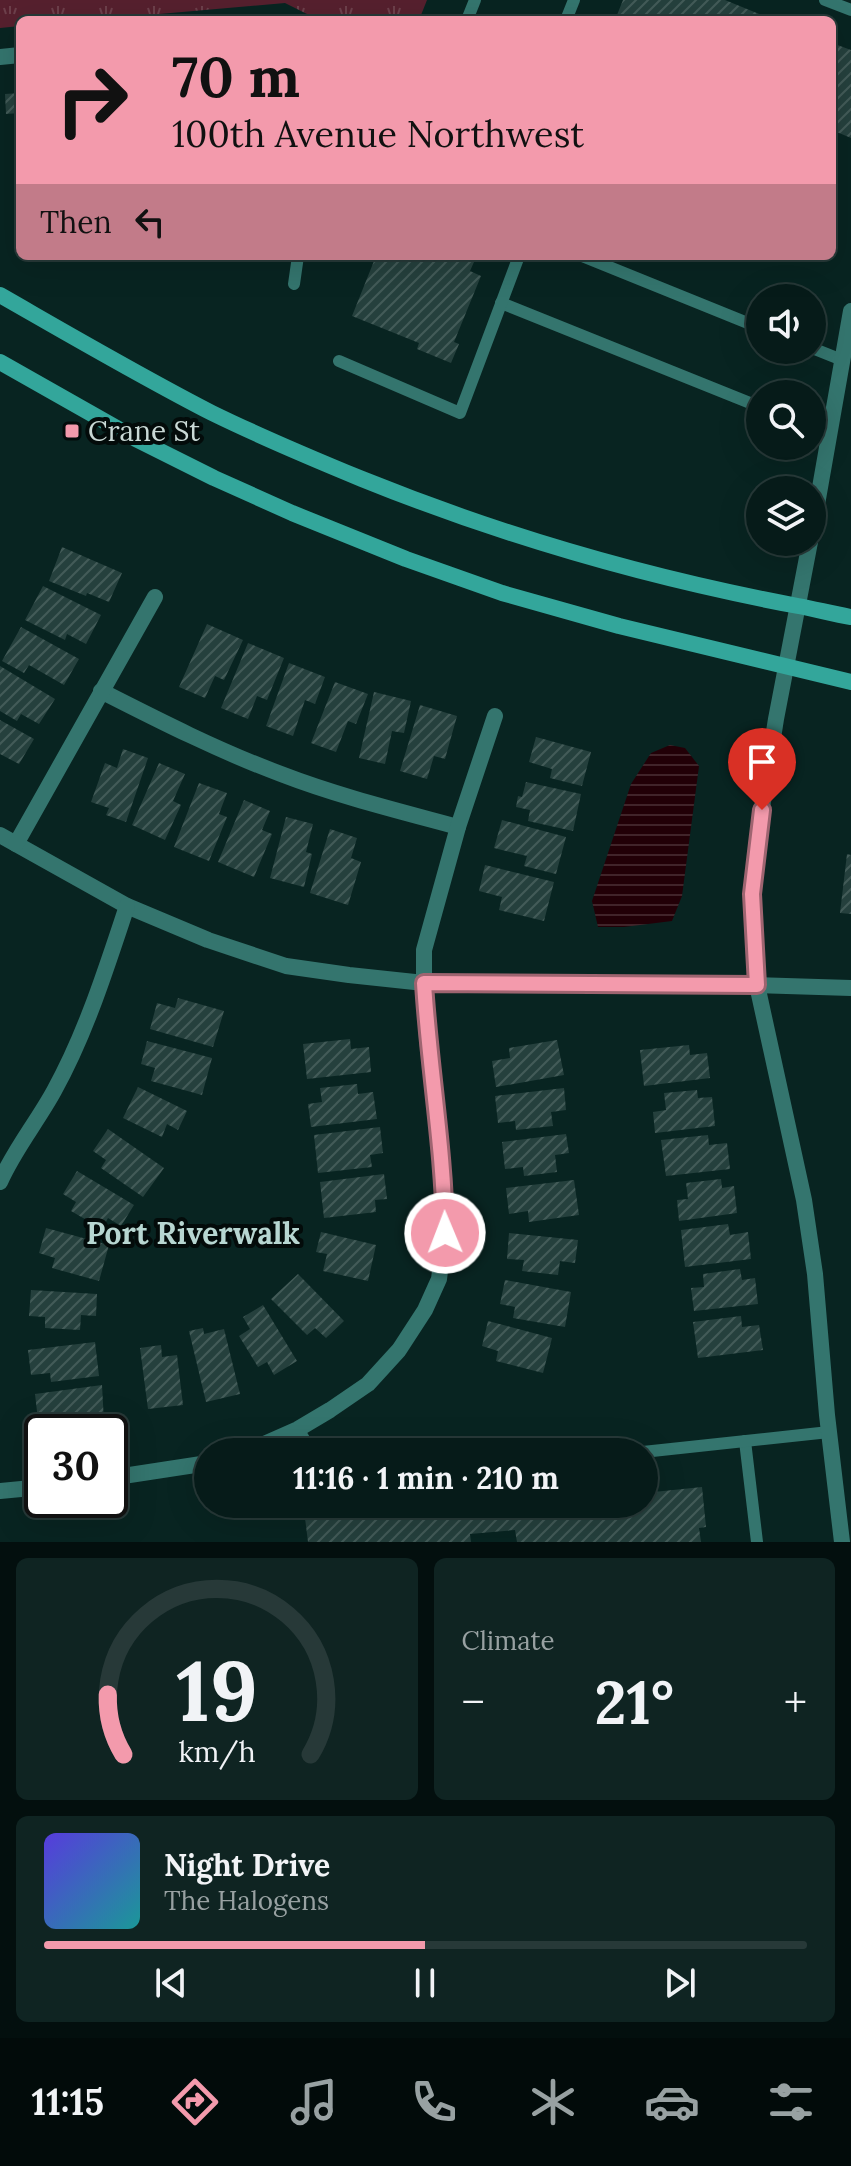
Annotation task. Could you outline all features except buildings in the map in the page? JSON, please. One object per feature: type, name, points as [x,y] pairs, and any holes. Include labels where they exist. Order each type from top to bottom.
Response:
[{"type":"main road","points":[[0,295],[213,413],[298,453],[400,494],[566,551],[757,599],[851,617]]},
{"type":"main road","points":[[0,362],[136,439],[214,478],[406,559],[502,593],[619,626],[851,682]]},
{"type":"street","points":[[822,476],[851,311]]},
{"type":"street","points":[[808,556],[776,719],[752,894],[757,985],[804,1200],[815,1274],[842,1542]]},
{"type":"street","points":[[16,844],[155,597]]},
{"type":"street","points":[[101,691],[194,739],[282,775],[458,827]]},
{"type":"street","points":[[278,1438],[330,1410],[368,1384],[399,1350],[425,1310],[439,1279],[445,1233],[444,1181],[427,1039],[424,950],[458,827],[495,716]]},
{"type":"street","points":[[0,835],[127,906],[208,940],[286,966],[424,983],[851,988]]},
{"type":"street","points":[[0,1182],[54,1091],[84,1030],[127,906]]},
{"type":"street","points":[[128,1475],[194,1465]]},
{"type":"street","points":[[0,1491],[24,1489]]},
{"type":"lane","points":[[825,0],[851,10]]},
{"type":"lane","points":[[294,284],[297,260]]},
{"type":"lane","points":[[339,361],[460,413],[517,260]]},
{"type":"lane","points":[[592,260],[746,322]]},
{"type":"lane","points":[[501,303],[746,401]]},
{"type":"lane","points":[[826,354],[842,360]]},
{"type":"lane","points":[[826,427],[830,428]]},
{"type":"lane","points":[[298,1429],[303,1438]]},
{"type":"lane","points":[[658,1450],[829,1432]]},
{"type":"lane","points":[[745,1441],[757,1542]]},
{"type":"green space","points":[[0,0],[427,0],[421,16],[311,16],[285,3],[137,16],[16,16],[16,26],[0,28]]},
{"type":"shaded area","points":[[670,745],[685,748],[699,766],[682,896],[672,921],[598,927],[592,901],[631,784],[651,753]]},
{"type":"place","name":"Crane St","points":[[72,431]]},
{"type":"district","name":"Port Riverwalk","points":[[193,1233]]},
{"type":"route","points":[[445,1233],[444,1181],[427,1039],[424,983],[757,985],[752,894],[762,810]]}]
